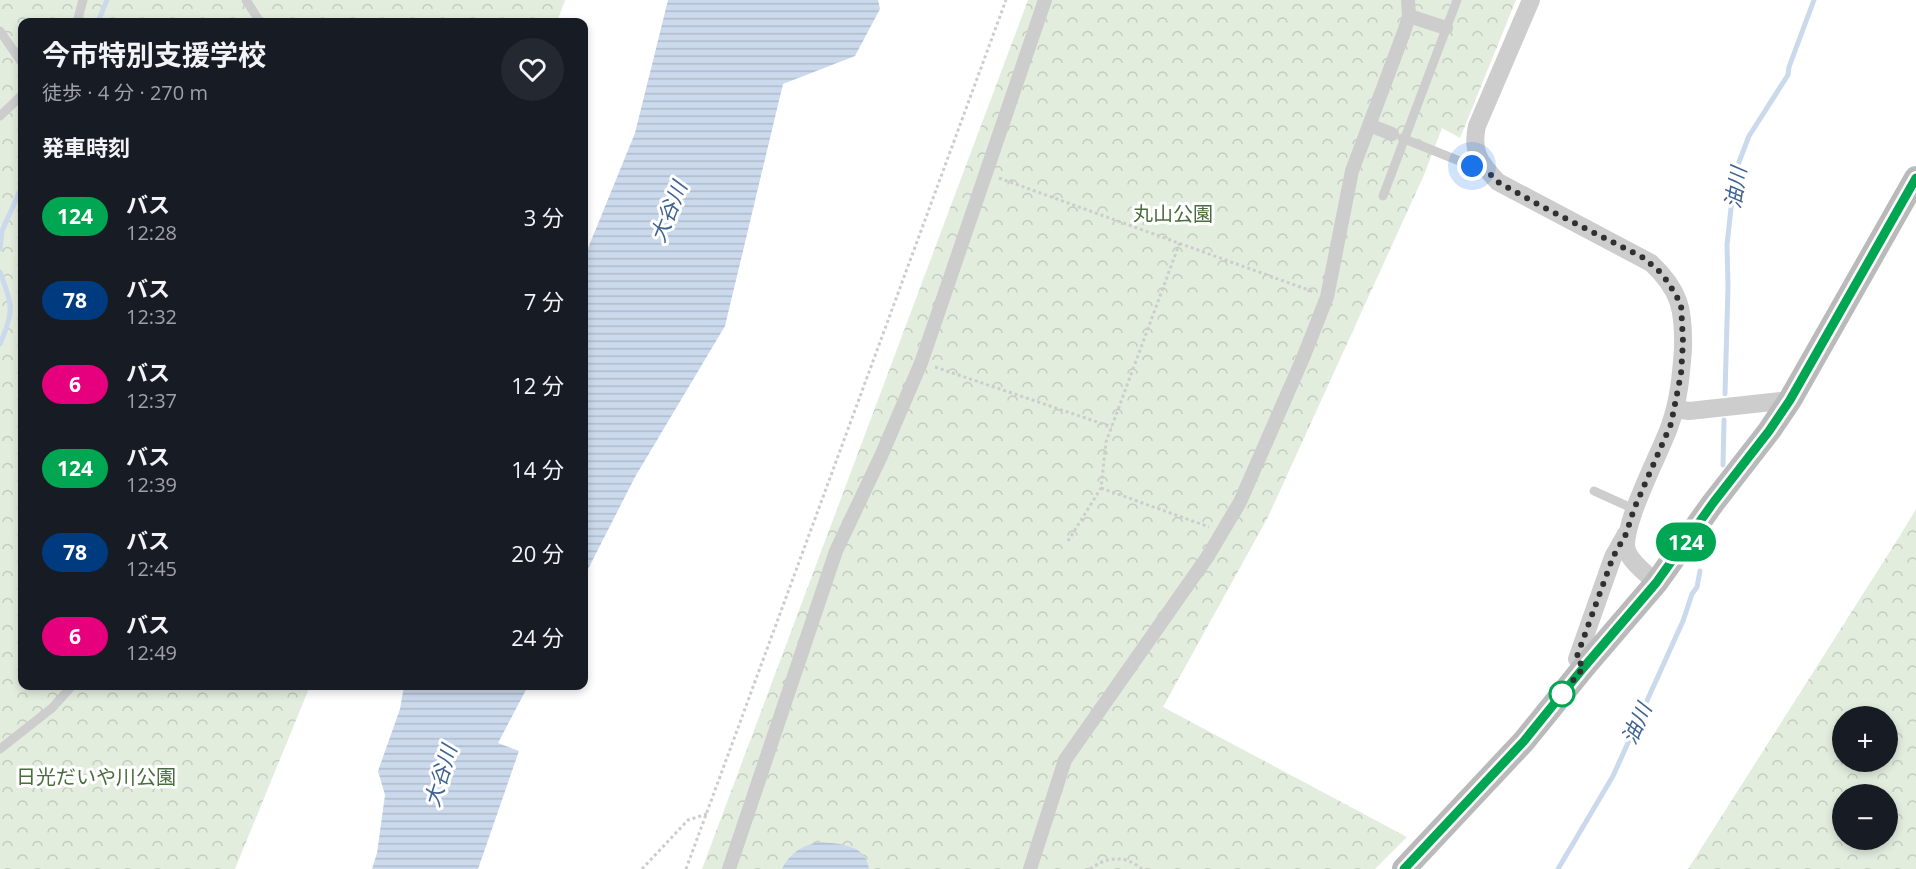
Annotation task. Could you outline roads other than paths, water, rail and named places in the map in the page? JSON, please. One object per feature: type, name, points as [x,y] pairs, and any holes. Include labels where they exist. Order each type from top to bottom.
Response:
[{"type":"main road","points":[[1404,869],[1524,741],[1656,583],[1713,503],[1769,431],[1790,400],[1916,178]]},
{"type":"street","points":[[729,869],[836,551],[881,456],[921,363],[1045,0]]},
{"type":"street","points":[[1030,869],[1065,760],[1208,556],[1240,502],[1303,358],[1327,297],[1352,171],[1409,16],[1408,0]]},
{"type":"street","points":[[1531,0],[1478,126],[1475,147],[1486,170],[1498,182],[1541,206],[1642,257],[1668,282],[1681,304],[1683,342],[1681,374],[1675,409],[1626,534],[1613,557],[1576,659],[1584,667]]},
{"type":"street","points":[[1409,16],[1446,28]]},
{"type":"street","points":[[1369,125],[1398,136]]},
{"type":"street","points":[[1675,409],[1689,411],[1790,400]]},
{"type":"street","points":[[1626,534],[1628,554],[1656,583]]},
{"type":"lane","points":[[78,18],[83,0]]},
{"type":"lane","points":[[246,0],[257,18]]},
{"type":"lane","points":[[1383,196],[1398,136],[1457,0]]},
{"type":"lane","points":[[0,31],[18,57]]},
{"type":"lane","points":[[0,116],[18,99]]},
{"type":"lane","points":[[1398,136],[1486,170]]},
{"type":"lane","points":[[1594,491],[1634,509]]},
{"type":"lane","points":[[0,749],[52,708],[68,690]]},
{"type":"water","name":"大谷川","points":[[668,0],[878,0],[880,9],[855,56],[783,84],[725,326],[635,477],[588,569],[588,248],[635,133]]},
{"type":"water","name":"大谷川","points":[[403,690],[526,690],[498,743],[519,751],[478,869],[372,869],[377,853],[385,795],[378,771],[400,709]]},
{"type":"water","points":[[820,842],[844,845],[857,850],[867,861],[869,869],[782,869],[797,851]]},
{"type":"waterway","points":[[100,18],[107,0]]},
{"type":"waterway","name":"油川","points":[[1725,394],[1727,245],[1733,190],[1739,162],[1749,136],[1788,75],[1814,0]]},
{"type":"waterway","points":[[0,249],[2,231],[18,195]]},
{"type":"waterway","points":[[0,272],[10,308],[8,323],[0,344]]},
{"type":"waterway","name":"油川","points":[[1723,465],[1724,420]]},
{"type":"waterway","name":"油川","points":[[1558,869],[1613,776],[1683,621],[1692,594],[1697,587],[1700,571]]},
{"type":"park label","name":"丸山公園","points":[[1173,214]]},
{"type":"park label","name":"日光だいや川公園","points":[[96,777]]}]
